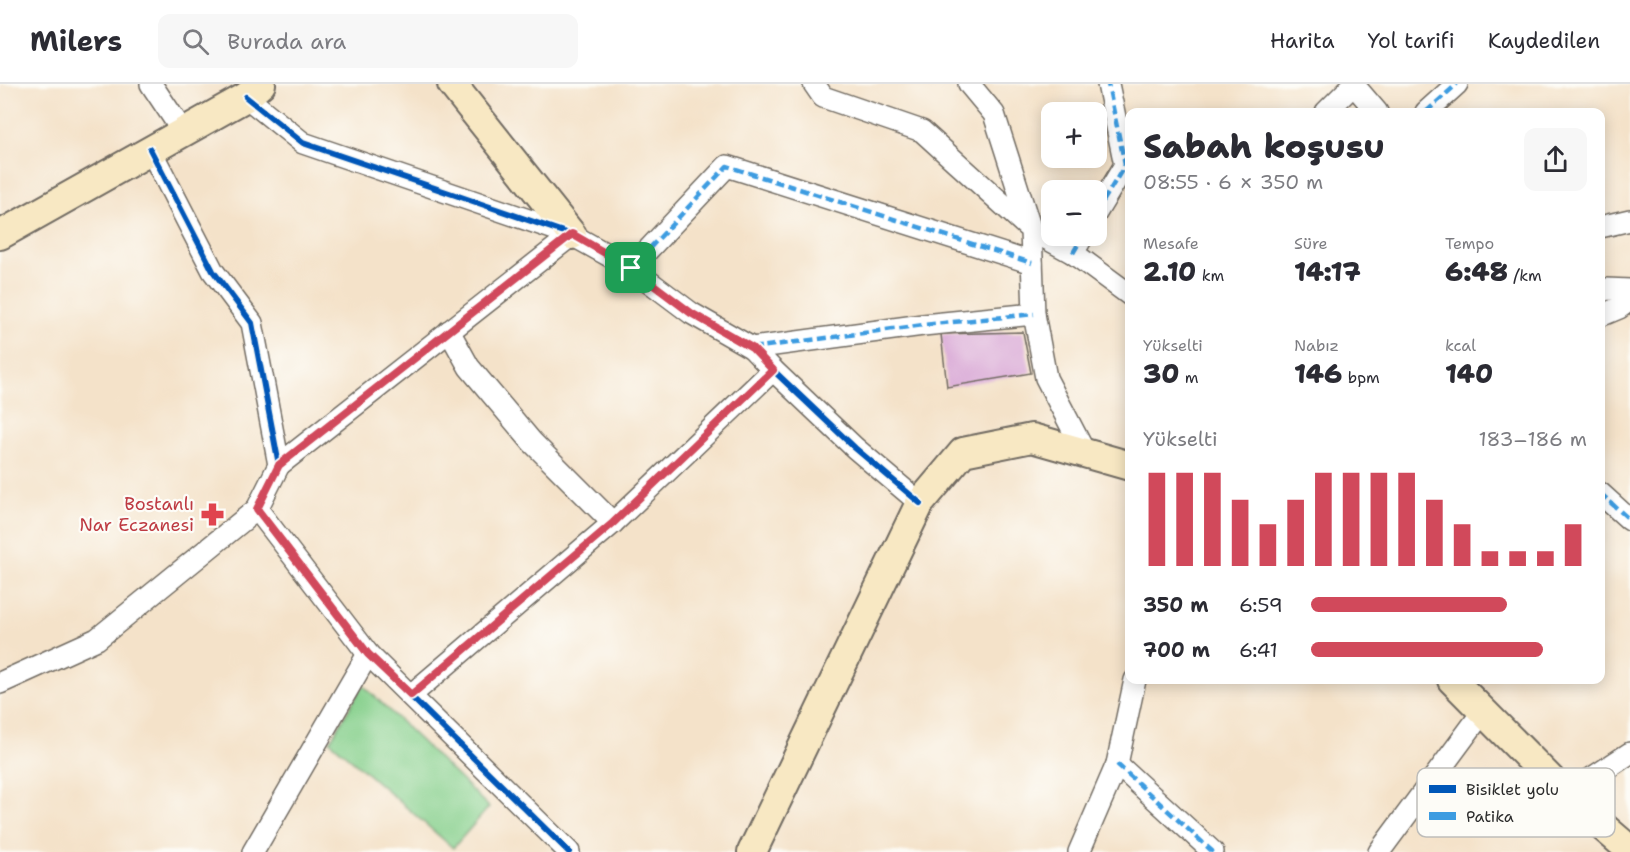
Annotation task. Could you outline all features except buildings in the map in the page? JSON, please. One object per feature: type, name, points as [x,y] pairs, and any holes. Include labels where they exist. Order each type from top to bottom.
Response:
[{"type":"street","points":[[151,84],[183,132]]},
{"type":"street","points":[[452,84],[572,234]]},
{"type":"street","points":[[814,84],[823,98],[922,131],[1031,230],[1041,233]]},
{"type":"street","points":[[969,84],[994,114],[1031,230],[1034,314],[1046,378],[1085,453]]},
{"type":"street","points":[[1107,195],[1125,165],[1108,84]]},
{"type":"street","points":[[1330,108],[1354,84],[1374,108]]},
{"type":"street","points":[[1430,108],[1457,84]]},
{"type":"street","points":[[0,235],[254,90],[303,143],[572,234],[631,268],[691,313],[752,348],[855,448],[920,503]]},
{"type":"street","points":[[150,149],[213,271],[252,322],[279,465]]},
{"type":"street","points":[[631,268],[727,166],[1032,264]]},
{"type":"street","points":[[1605,226],[1630,220]]},
{"type":"street","points":[[0,683],[97,639],[257,509],[279,465],[572,234]]},
{"type":"street","points":[[1080,246],[1125,290]]},
{"type":"street","points":[[1605,290],[1630,290]]},
{"type":"street","points":[[1605,314],[1630,300]]},
{"type":"street","points":[[752,348],[923,325],[1034,314]]},
{"type":"street","points":[[449,330],[469,367],[483,384],[532,441],[613,523]]},
{"type":"street","points":[[411,695],[613,523],[773,370]]},
{"type":"street","points":[[752,852],[920,503],[963,452],[1032,438],[1125,465]]},
{"type":"street","points":[[1605,498],[1630,520]]},
{"type":"street","points":[[257,509],[368,654],[569,852]]},
{"type":"street","points":[[254,852],[368,654]]},
{"type":"street","points":[[1078,852],[1117,764],[1134,684]]},
{"type":"street","points":[[1456,684],[1540,768]]},
{"type":"street","points":[[1441,768],[1484,710]]},
{"type":"street","points":[[1607,768],[1630,753]]},
{"type":"street","points":[[1117,764],[1213,852]]},
{"type":"street","points":[[1378,852],[1417,800]]},
{"type":"street","points":[[1615,837],[1630,850]]},
{"type":"green space","points":[[363,685],[489,807],[453,848],[330,741]]},
{"type":"marked path","points":[[1107,195],[1125,165],[1108,84]]},
{"type":"marked path","points":[[1430,108],[1457,84]]},
{"type":"marked path","points":[[631,268],[727,166],[1032,263]]},
{"type":"marked path","points":[[1073,253],[1077,246]]},
{"type":"marked path","points":[[752,348],[923,325],[1034,314]]},
{"type":"marked path","points":[[1605,498],[1630,520]]},
{"type":"marked path","points":[[1117,764],[1213,852]]},
{"type":"cycle path","points":[[246,97],[303,143],[572,235],[631,268],[691,313],[752,348],[855,448],[920,503]]},
{"type":"cycle path","points":[[150,149],[213,271],[252,323],[279,465],[257,509],[368,654],[569,852]]},
{"type":"place","name":"Bostanlı Nar Eczanesi","points":[[212,514]]},
{"type":"route","points":[[572,234],[631,268],[691,313],[752,348],[773,370],[613,523],[411,695],[368,654],[257,509],[279,465],[572,234]]}]
